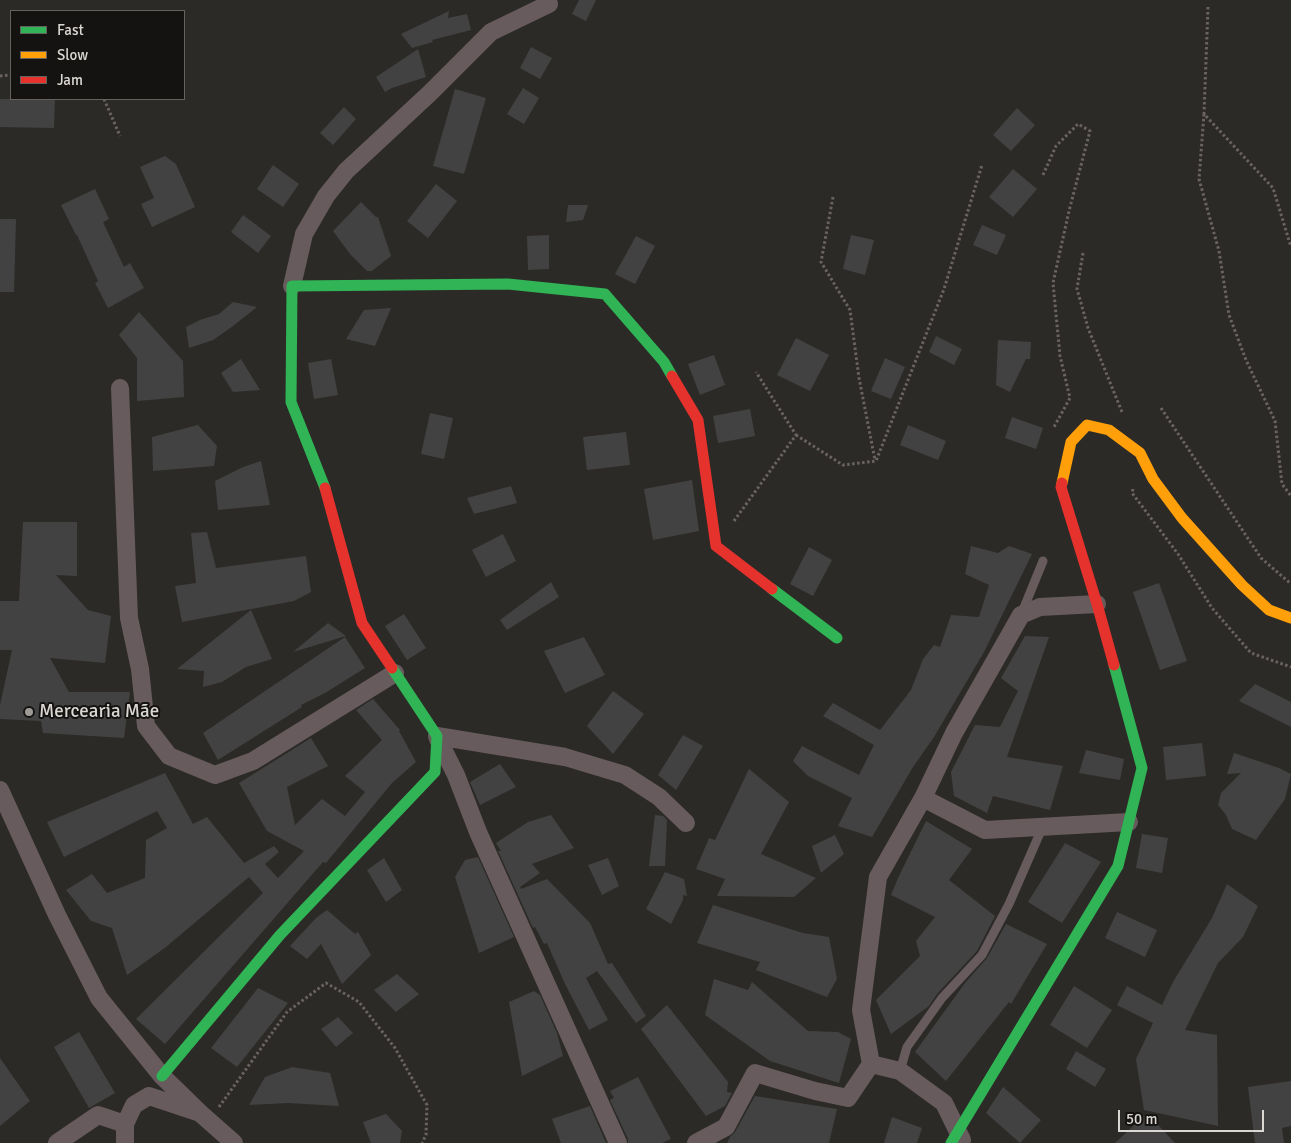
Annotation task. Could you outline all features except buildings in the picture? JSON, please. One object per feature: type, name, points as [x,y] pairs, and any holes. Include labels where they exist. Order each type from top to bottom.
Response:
[{"type":"street","points":[[549,4],[491,32],[430,93],[346,170],[326,196],[304,234],[292,286],[290,402],[326,492],[362,623],[437,736],[456,775],[490,858],[618,1143]]},
{"type":"street","points":[[292,286],[508,284],[605,294],[664,362],[698,420],[716,546],[837,638]]},
{"type":"street","points":[[120,388],[129,618],[140,669],[146,726],[169,756],[215,775],[253,760],[395,673]]},
{"type":"street","points":[[957,1139],[1118,866],[1142,768],[1097,604],[1061,487],[1071,442],[1087,425],[1109,430],[1140,453],[1153,479],[1182,518],[1242,585],[1269,610],[1291,618]]},
{"type":"street","points":[[696,1143],[726,1127],[755,1073],[815,1091],[848,1098],[871,1064],[861,1010],[878,876],[922,798],[954,733],[1021,615],[1040,607],[1097,604]]},
{"type":"street","points":[[437,736],[565,756],[625,775],[659,797],[686,823]]},
{"type":"street","points":[[162,1076],[280,935],[434,772],[437,736]]},
{"type":"street","points":[[0,790],[57,915],[99,998],[162,1076],[234,1143]]},
{"type":"street","points":[[922,798],[985,830],[1129,822]]},
{"type":"street","points":[[871,1064],[900,1071],[944,1103],[957,1139]]},
{"type":"street","points":[[125,1143],[125,1124],[134,1106],[149,1096],[204,1117]]},
{"type":"street","points":[[57,1143],[98,1115],[125,1124]]},
{"type":"lane","points":[[1021,615],[1043,561]]},
{"type":"lane","points":[[900,1071],[907,1047],[942,998],[982,955],[1009,904],[1043,826]]},
{"type":"path","points":[[1208,7],[1204,114],[1199,179],[1219,250],[1229,315],[1246,360],[1275,421],[1282,484],[1291,496]]},
{"type":"path","points":[[104,100],[120,136]]},
{"type":"path","points":[[1204,114],[1273,188],[1291,247]]},
{"type":"path","points":[[1043,175],[1056,146],[1078,124],[1090,132],[1053,283],[1060,356],[1070,398],[1054,424],[1053,433]]},
{"type":"path","points":[[876,461],[944,289],[982,165]]},
{"type":"path","points":[[833,197],[821,262],[850,310],[859,378],[876,461]]},
{"type":"path","points":[[1083,254],[1077,289],[1088,328],[1122,413]]},
{"type":"path","points":[[756,372],[796,435],[843,465],[876,461]]},
{"type":"path","points":[[1161,408],[1262,558],[1291,584]]},
{"type":"path","points":[[716,546],[796,435]]},
{"type":"path","points":[[1133,485],[1132,493],[1178,554],[1217,614],[1252,653],[1291,667]]},
{"type":"path","points":[[204,1117],[287,1012],[326,983],[359,1002],[395,1048],[427,1105],[426,1135],[422,1143]]},
{"type":"traffic: fast","points":[[325,488],[291,402],[292,286],[508,284],[605,294],[664,362],[672,376]]},
{"type":"traffic: fast","points":[[772,589],[837,638]]},
{"type":"traffic: fast","points":[[951,1143],[1118,866],[1142,768],[1114,665]]},
{"type":"traffic: fast","points":[[162,1076],[280,935],[435,772],[437,736],[392,668]]},
{"type":"traffic: slow","points":[[1062,483],[1071,442],[1087,425],[1109,430],[1140,453],[1153,479],[1182,518],[1242,585],[1269,610],[1291,618]]},
{"type":"traffic: jam","points":[[672,376],[698,420],[716,546],[772,589]]},
{"type":"traffic: jam","points":[[1062,483],[1061,487],[1114,665]]},
{"type":"traffic: jam","points":[[325,488],[362,623],[392,668]]},
{"type":"place","name":"Mercearia Mãe","points":[[29,712]]}]
